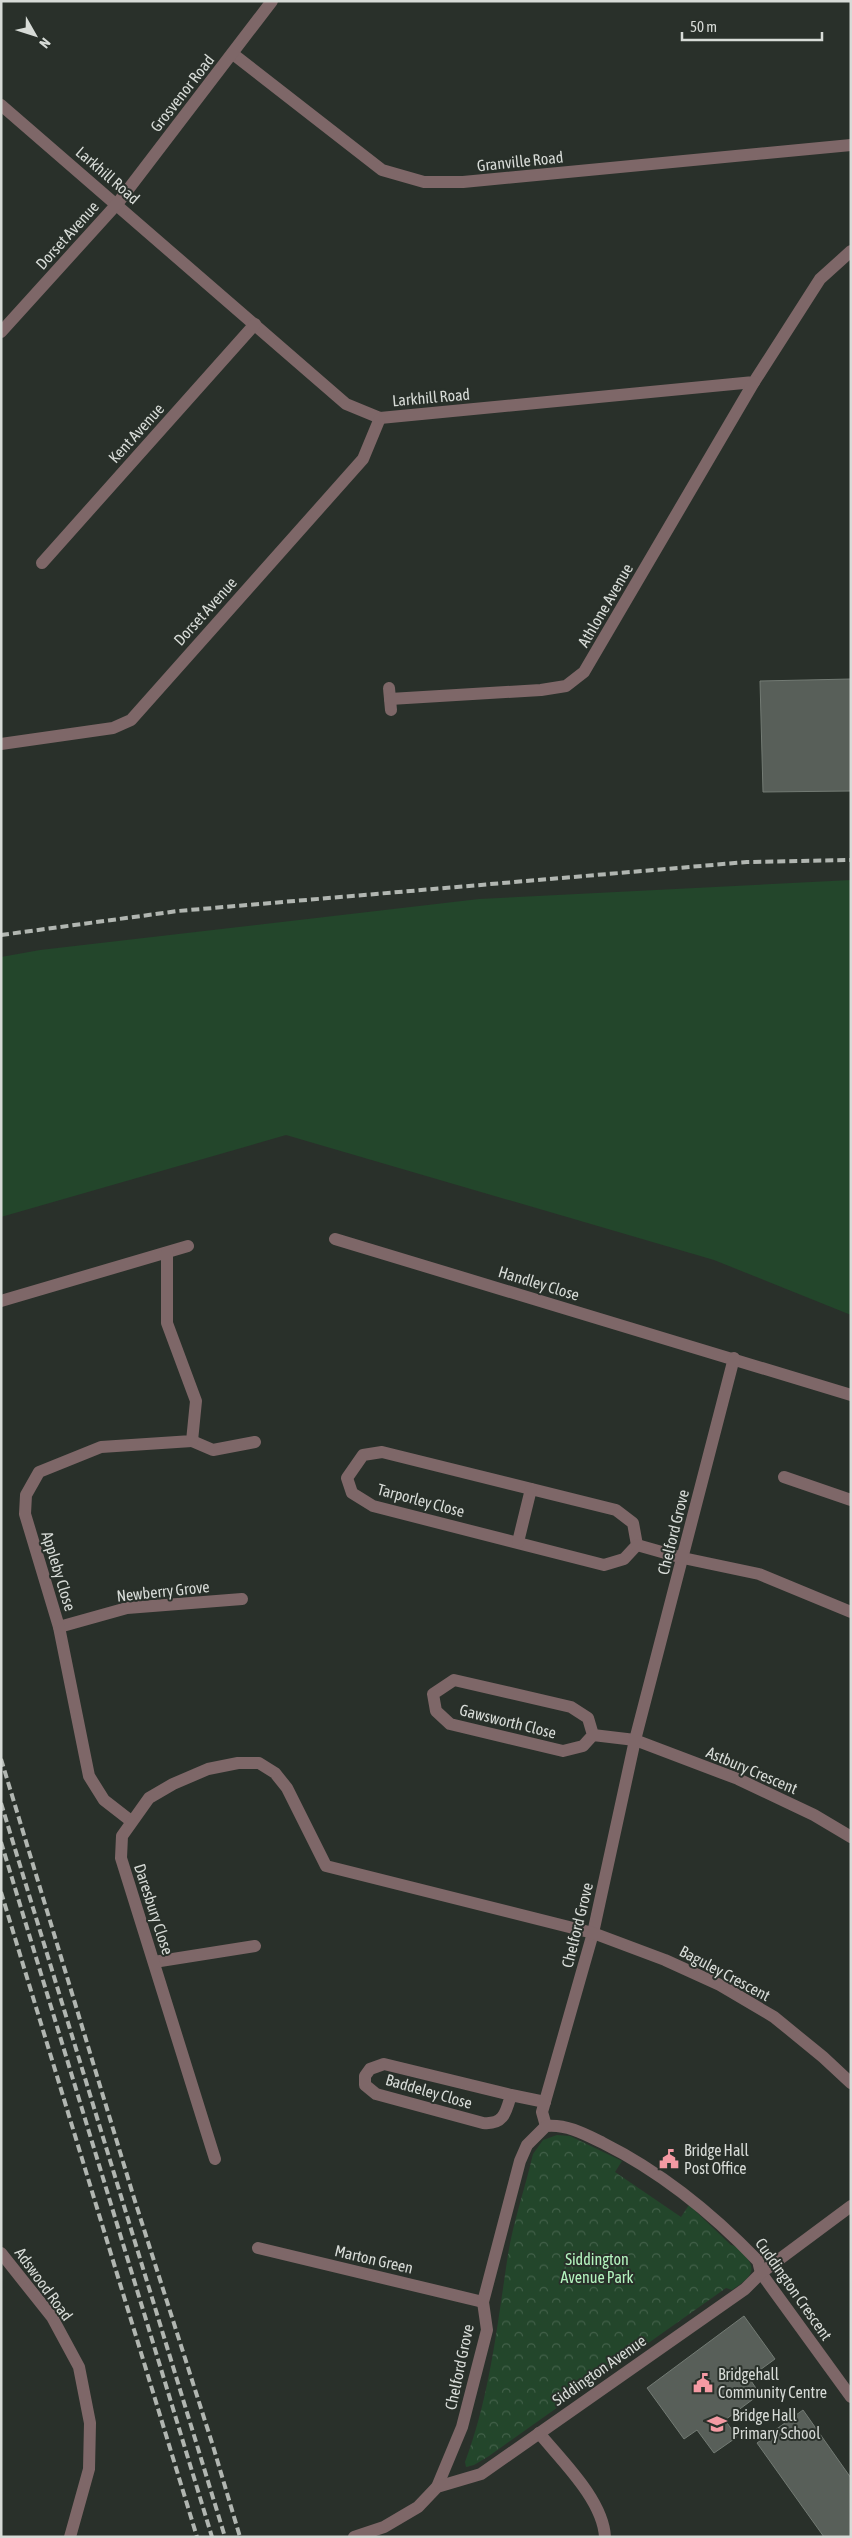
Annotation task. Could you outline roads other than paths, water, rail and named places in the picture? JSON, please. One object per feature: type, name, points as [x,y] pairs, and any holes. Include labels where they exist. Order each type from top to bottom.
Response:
[{"type":"street","name":"Grosvenor Road","points":[[117,204],[272,1]]},
{"type":"street","name":"Granville Road","points":[[233,54],[382,170],[424,182],[463,182],[851,145]]},
{"type":"street","name":"Larkhill Road","points":[[1,105],[346,404],[380,418],[754,382]]},
{"type":"street","name":"Dorset Avenue","points":[[1,332],[117,204]]},
{"type":"street","points":[[754,382],[820,279],[851,251]]},
{"type":"street","name":"Kent Avenue","points":[[42,563],[254,324]]},
{"type":"street","name":"Athlone Avenue","points":[[390,699],[541,690],[566,686],[584,672],[754,382]]},
{"type":"street","name":"Dorset Avenue","points":[[1,744],[113,728],[130,720],[363,459],[380,418]]},
{"type":"street","name":"Handley Close","points":[[335,1239],[734,1358],[851,1395]]},
{"type":"street","points":[[1,1301],[188,1246]]},
{"type":"street","points":[[167,1253],[167,1323],[196,1401],[192,1441]]},
{"type":"street","name":"Chelford Grove","points":[[437,2487],[462,2427],[486,2330],[483,2302],[520,2161],[527,2145],[546,2126],[542,2112],[593,1934],[636,1740],[734,1358]]},
{"type":"street","name":"Appleby Close","points":[[131,1821],[104,1800],[89,1776],[59,1627],[25,1514],[26,1495],[39,1472],[101,1447],[192,1441],[214,1450],[254,1442]]},
{"type":"street","name":"Tarporley Close","points":[[382,1452],[531,1489],[616,1510],[633,1523],[637,1545],[624,1558],[604,1565],[373,1506],[352,1493],[347,1478],[363,1455],[382,1452]]},
{"type":"street","points":[[784,1477],[851,1500]]},
{"type":"street","points":[[518,1542],[531,1489]]},
{"type":"street","points":[[637,1545],[682,1558],[758,1574],[851,1612]]},
{"type":"street","name":"Newberry Grove","points":[[59,1627],[127,1608],[242,1599]]},
{"type":"street","name":"Gawsworth Close","points":[[454,1680],[571,1707],[588,1718],[593,1735],[584,1746],[563,1752],[477,1731],[447,1722],[436,1711],[433,1694],[454,1680]]},
{"type":"street","points":[[593,1735],[636,1740]]},
{"type":"street","name":"Astbury Crescent","points":[[636,1740],[738,1779],[814,1815],[851,1837]]},
{"type":"street","name":"Daresbury Close","points":[[215,2159],[121,1858],[122,1836],[149,1798],[174,1784],[208,1769],[238,1763],[259,1763],[275,1773],[287,1788],[326,1866],[593,1934]]},
{"type":"street","name":"Baguley Crescent","points":[[593,1934],[665,1960],[720,1985],[774,2017],[823,2057],[851,2084]]},
{"type":"street","points":[[154,1962],[255,1946]]},
{"type":"street","name":"Baddeley Close","points":[[511,2095],[502,2119],[497,2123],[483,2123],[376,2094],[365,2085],[365,2076],[370,2068],[384,2064],[545,2102]]},
{"type":"street","name":"Cuddington Crescent","points":[[546,2126],[561,2126],[588,2135],[661,2175],[700,2205],[758,2261],[761,2274],[851,2396]]},
{"type":"street","name":"Siddington Avenue","points":[[437,2487],[481,2474],[745,2289],[761,2274],[851,2206]]},
{"type":"street","name":"Marton Green","points":[[258,2248],[483,2302]]},
{"type":"street","name":"Adswood Road","points":[[1,2253],[52,2317],[79,2366],[90,2423],[89,2468],[70,2537]]},
{"type":"street","points":[[539,2433],[592,2498],[604,2526],[605,2537]]},
{"type":"street","points":[[354,2537],[386,2532],[418,2508],[437,2487]]},
{"type":"railway","points":[[1,935],[178,911],[747,862],[851,860]]},
{"type":"railway","points":[[1,1759],[134,2198],[240,2537]]},
{"type":"railway","points":[[1,1803],[225,2537]]},
{"type":"railway","points":[[1,1842],[212,2537]]},
{"type":"railway","points":[[1,1892],[197,2537]]},
{"type":"place","name":"Bridge Hall Post Office","points":[[669,2159]]},
{"type":"place","name":"Bridgehall Community Centre","points":[[703,2383]]},
{"type":"place","name":"Bridge Hall Primary School","points":[[717,2424]]},
{"type":"park label","name":"Siddington Avenue Park","points":[[597,2268]]}]
